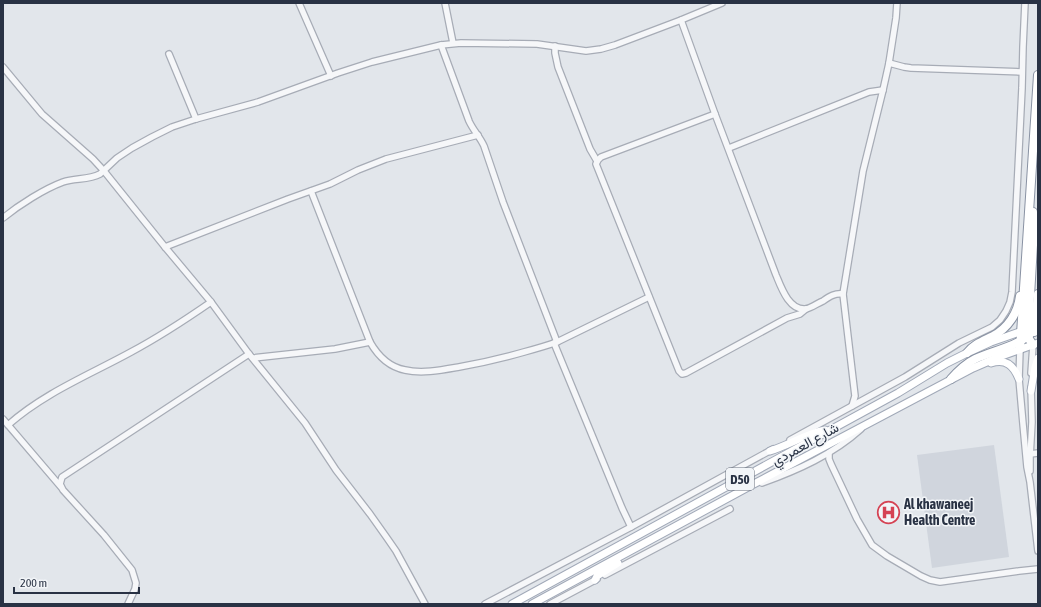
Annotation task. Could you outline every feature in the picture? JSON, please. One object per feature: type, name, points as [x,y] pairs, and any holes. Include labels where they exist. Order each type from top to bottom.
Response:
[{"type":"highway","points":[[1035,344],[1030,330],[1025,279],[1038,75]]},
{"type":"highway","points":[[1030,196],[1034,228],[1030,330]]},
{"type":"highway","points":[[967,352],[976,343],[997,333],[1008,324],[1014,316],[1021,288],[1025,279]]},
{"type":"highway","points":[[951,379],[959,370],[980,357],[1020,345],[1030,330],[1038,294]]},
{"type":"main road","name":"شارع العمردي","points":[[512,604],[898,393],[967,352],[991,342],[1030,330]]},
{"type":"main road","name":"شارع العمردي","points":[[532,604],[951,379],[1020,345],[1035,344]]},
{"type":"main road","points":[[1031,391],[1038,358]]},
{"type":"main road","points":[[973,368],[996,362],[1005,362],[1014,369],[1019,379]]},
{"type":"main road","points":[[770,451],[817,432],[833,429]]},
{"type":"main road","points":[[595,580],[597,576],[641,549],[651,540]]},
{"type":"street","points":[[299,3],[331,76]]},
{"type":"street","points":[[445,3],[453,43]]},
{"type":"street","points":[[3,218],[13,210],[61,183],[95,176],[104,171],[124,153],[162,132],[196,119],[258,102],[372,62],[453,43],[525,44],[555,46],[579,50],[601,49],[681,20],[722,3]]},
{"type":"street","points":[[852,406],[855,396],[843,294],[864,171],[884,90],[896,18],[897,3]]},
{"type":"street","points":[[485,604],[863,400],[919,369],[959,343],[992,327],[1000,320],[1008,307],[1012,292],[1026,3]]},
{"type":"street","points":[[681,20],[715,114],[781,286],[792,304],[806,309]]},
{"type":"street","points":[[441,45],[467,116],[474,131],[484,146],[505,208],[556,342],[622,508],[631,526]]},
{"type":"street","points":[[555,46],[558,67],[590,149],[597,161],[597,168],[680,373],[684,374],[788,318],[800,314],[806,309],[833,295],[843,294]]},
{"type":"street","points":[[169,54],[196,119]]},
{"type":"street","points":[[889,63],[911,68],[1022,72]]},
{"type":"street","points":[[3,67],[42,114],[104,171],[211,302],[251,356],[305,423],[336,470],[380,527],[396,550],[425,604]]},
{"type":"street","points":[[728,148],[869,92],[884,90]]},
{"type":"street","points":[[597,161],[601,157],[715,114]]},
{"type":"street","points":[[165,247],[330,184],[358,170],[386,159],[478,135]]},
{"type":"street","points":[[311,191],[370,342],[378,354],[388,363],[404,370],[413,372],[437,370],[475,364],[556,342],[649,297]]},
{"type":"street","points":[[8,425],[40,400],[148,343],[211,302]]},
{"type":"street","points":[[61,488],[60,484],[62,477],[67,473],[251,356],[335,349],[370,342]]},
{"type":"street","points":[[1030,482],[1030,445],[1032,422],[1031,391],[1035,344]]},
{"type":"street","points":[[1020,345],[1020,391],[1027,467],[1038,550]]},
{"type":"street","points":[[1020,391],[1026,424],[1027,449],[1030,454]]},
{"type":"street","points":[[855,396],[863,400]]},
{"type":"street","points":[[3,419],[61,488],[104,535],[132,570],[136,583],[135,589],[128,604]]},
{"type":"street","points":[[750,486],[798,469],[829,453],[847,441],[867,424]]},
{"type":"street","points":[[1030,445],[1038,451]]},
{"type":"street","points":[[1030,454],[1038,451]]},
{"type":"street","points":[[829,453],[830,461],[857,519],[872,545],[887,556],[921,576],[940,582],[1038,566]]},
{"type":"street","points":[[550,604],[730,508]]},
{"type":"street","points":[[1019,570],[1038,569]]},
{"type":"shaded area","points":[[994,445],[1009,557],[932,568],[917,455]]},
{"type":"place","name":"Al khawaneej Health Centre","points":[[889,512]]}]
